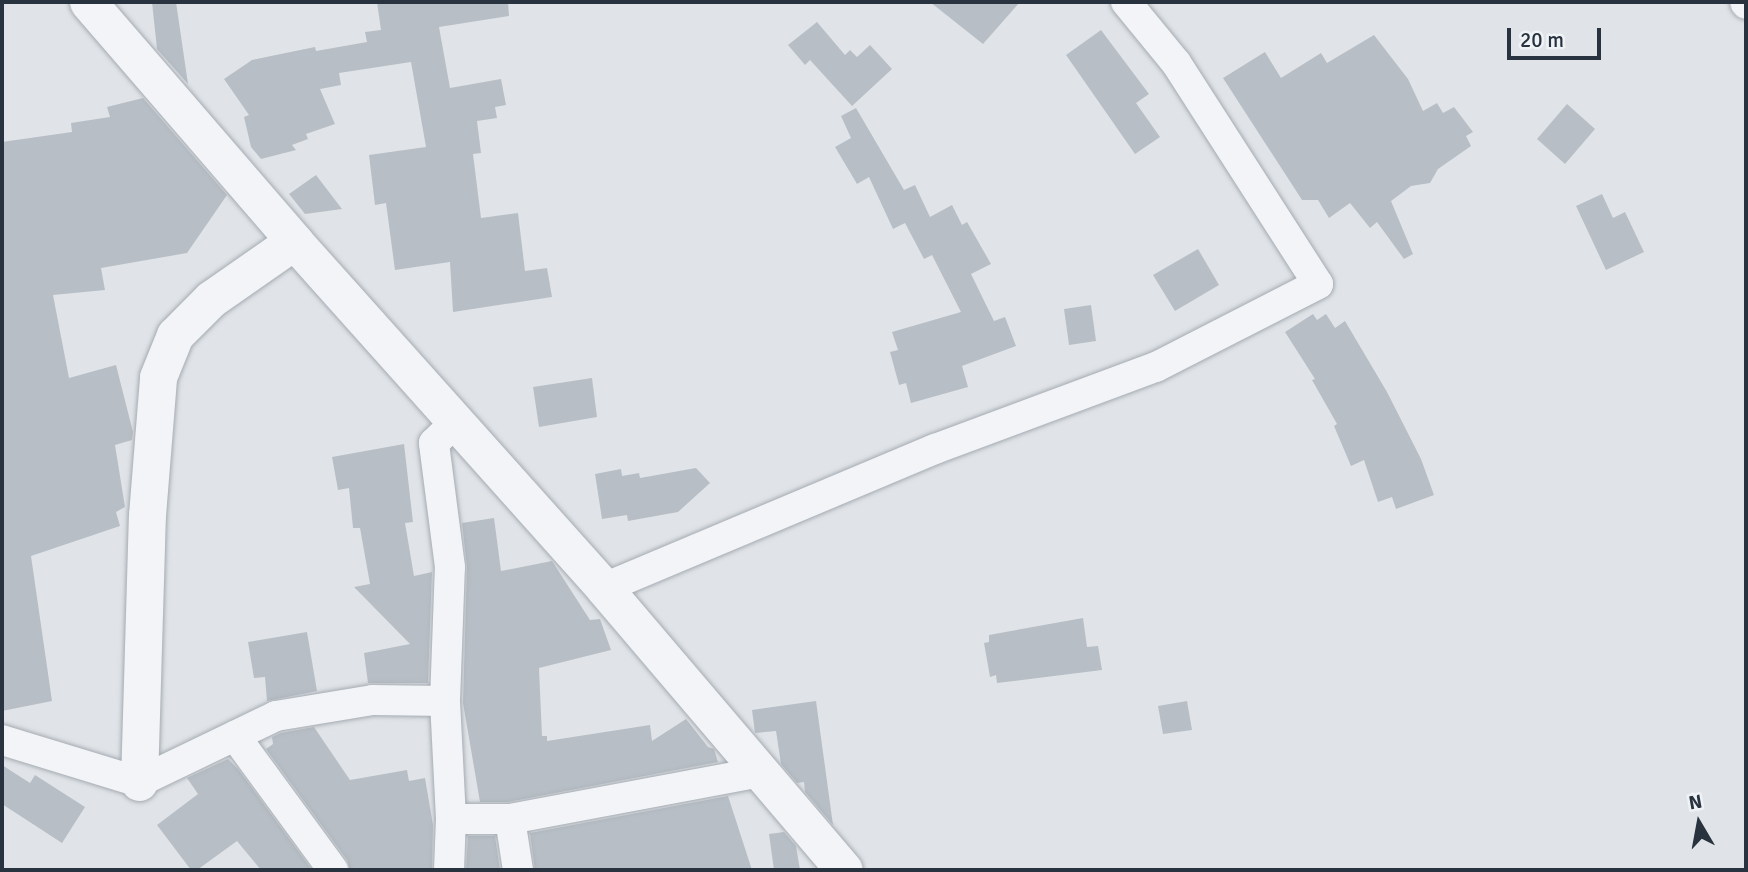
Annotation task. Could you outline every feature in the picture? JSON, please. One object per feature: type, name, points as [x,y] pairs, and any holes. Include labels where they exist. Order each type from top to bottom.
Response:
[{"type":"street","points":[[88,2],[293,241],[604,588],[844,870]]},
{"type":"street","points":[[604,588],[935,449],[1156,367],[1318,284],[1176,63],[1126,2]]},
{"type":"street","points":[[138,782],[148,514],[158,377],[175,335],[211,299],[293,241]]},
{"type":"street","points":[[449,870],[451,819],[445,701],[450,567],[434,443],[456,422]]},
{"type":"street","points":[[2,740],[138,782],[276,716],[373,700],[445,701]]},
{"type":"street","points":[[235,736],[333,870]]},
{"type":"street","points":[[451,819],[510,819],[761,772]]},
{"type":"street","points":[[510,819],[518,870]]},
{"type":"building","points":[[152,2],[176,2],[188,84],[157,49]]},
{"type":"building","points":[[377,2],[508,2],[509,16],[439,27],[450,88],[501,79],[506,105],[495,107],[497,118],[477,121],[481,153],[473,154],[481,218],[518,213],[525,271],[547,268],[552,297],[453,312],[450,262],[395,270],[386,203],[375,205],[369,155],[426,147],[411,62],[339,73],[341,85],[320,89],[335,124],[306,134],[308,139],[292,145],[296,150],[261,159],[251,147],[244,117],[249,115],[224,79],[252,60],[315,47],[316,51],[367,42],[365,32],[381,30]]},
{"type":"building","points":[[930,2],[1020,2],[983,44]]},
{"type":"building","points":[[817,22],[845,55],[850,50],[857,57],[870,45],[892,69],[852,106],[810,60],[805,65],[788,45]]},
{"type":"building","points":[[1101,30],[1149,94],[1136,103],[1160,137],[1135,154],[1066,55]]},
{"type":"building","points":[[1374,35],[1408,79],[1423,111],[1437,103],[1443,113],[1454,107],[1473,132],[1466,136],[1471,146],[1438,169],[1430,183],[1411,186],[1391,201],[1413,254],[1404,259],[1377,222],[1370,228],[1350,203],[1329,218],[1318,200],[1302,200],[1223,78],[1265,52],[1281,78],[1321,53],[1327,63]]},
{"type":"building","points":[[143,98],[227,195],[187,253],[101,268],[105,290],[53,295],[69,378],[116,365],[133,432],[132,440],[115,445],[125,507],[116,512],[120,526],[31,556],[52,701],[2,711],[2,142],[72,132],[71,123],[110,117],[107,107]]},
{"type":"building","points":[[1567,104],[1595,129],[1565,164],[1537,139]]},
{"type":"building","points":[[856,108],[904,190],[915,185],[930,217],[952,205],[962,225],[967,222],[991,264],[971,274],[994,321],[1005,317],[1016,346],[962,366],[968,387],[911,403],[906,383],[899,385],[890,352],[898,350],[892,332],[961,312],[932,255],[924,259],[905,223],[893,229],[869,177],[857,184],[835,147],[851,138],[841,116]]},
{"type":"building","points":[[316,175],[342,209],[305,214],[289,194]]},
{"type":"building","points":[[1602,194],[1613,218],[1625,212],[1644,252],[1606,270],[1576,206]]},
{"type":"building","points":[[1198,249],[1219,285],[1175,311],[1153,275]]},
{"type":"building","points":[[1091,305],[1096,341],[1069,345],[1064,309]]},
{"type":"building","points":[[1313,314],[1317,320],[1326,314],[1335,328],[1345,321],[1387,392],[1421,459],[1434,495],[1396,509],[1392,497],[1378,502],[1364,460],[1351,466],[1334,426],[1337,424],[1312,380],[1315,379],[1285,332]]},
{"type":"building","points":[[592,378],[597,417],[539,427],[533,387]]},
{"type":"building","points":[[404,444],[413,522],[405,523],[414,576],[432,572],[428,683],[368,683],[364,653],[410,644],[354,587],[370,584],[360,528],[353,528],[349,488],[338,490],[332,457]]},
{"type":"building","points":[[696,468],[710,483],[678,512],[628,521],[627,515],[602,519],[595,474],[621,469],[622,476],[639,473],[640,478]]},
{"type":"building","points":[[494,518],[501,571],[552,561],[590,620],[600,619],[611,650],[539,668],[542,736],[547,736],[547,741],[650,725],[652,741],[686,719],[708,747],[714,749],[718,762],[508,802],[480,802],[463,703],[467,567],[462,523]]},
{"type":"building","points":[[1083,618],[1087,647],[1098,646],[1102,670],[997,683],[996,675],[990,677],[984,643],[989,642],[989,635]]},
{"type":"building","points":[[307,632],[317,691],[267,701],[265,677],[254,678],[248,642]]},
{"type":"building","points":[[816,701],[833,825],[805,792],[804,782],[797,783],[781,764],[776,731],[755,733],[752,710]]},
{"type":"building","points":[[1187,701],[1192,730],[1163,734],[1158,706]]},
{"type":"building","points":[[314,727],[350,780],[407,770],[409,781],[425,778],[433,825],[432,869],[350,870],[347,860],[266,749],[273,744],[272,737]]},
{"type":"building","points":[[228,759],[312,870],[261,870],[237,841],[197,870],[191,870],[157,825],[198,794],[187,778]]},
{"type":"building","points":[[2,765],[30,783],[35,775],[85,807],[62,843],[2,804]]},
{"type":"building","points":[[728,796],[752,870],[535,870],[530,833]]},
{"type":"building","points":[[784,832],[796,846],[800,870],[774,870],[769,834]]},
{"type":"building","points":[[468,836],[495,836],[500,870],[466,870]]}]
